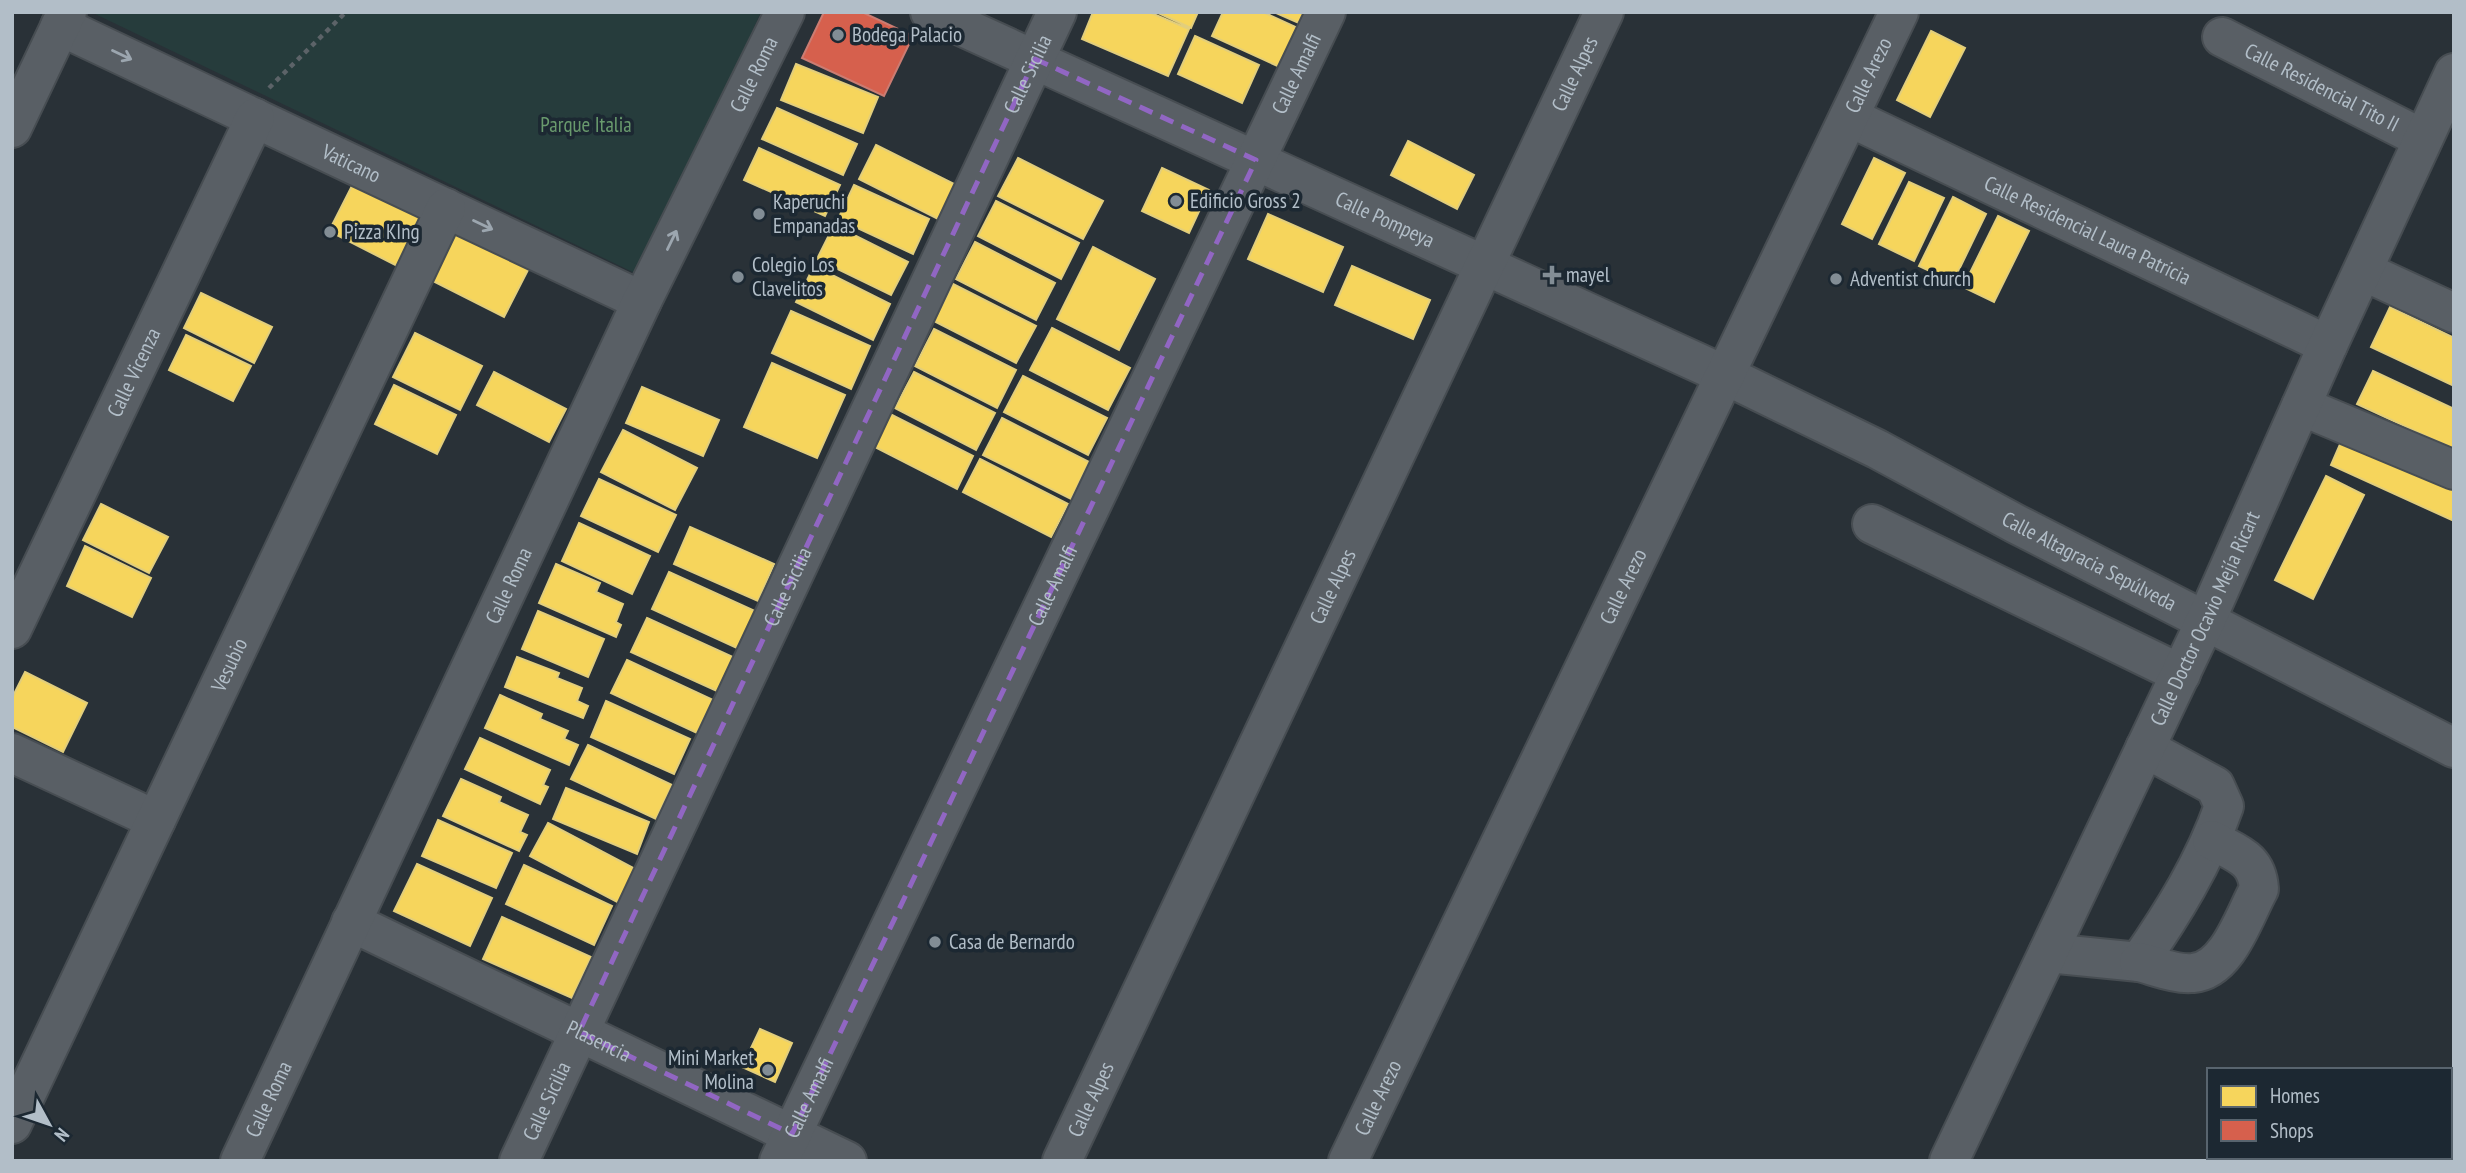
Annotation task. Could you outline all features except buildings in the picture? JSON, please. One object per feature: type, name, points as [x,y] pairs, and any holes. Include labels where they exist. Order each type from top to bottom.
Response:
[{"type":"street","name":"Calle Roma","points":[[240,1161],[642,301],[785,12]]},
{"type":"street","name":"Calle Pompeya","points":[[929,12],[1725,375]]},
{"type":"street","name":"Calle Sicilia","points":[[519,1161],[1057,12]]},
{"type":"street","name":"Calle Amalfi","points":[[786,1147],[1326,12]]},
{"type":"street","name":"Calle Alpes","points":[[1062,1161],[1604,12]]},
{"type":"street","name":"Calle Arezo","points":[[1348,1161],[1899,12]]},
{"type":"street","name":"Vaticano","points":[[64,19],[249,115],[642,301]]},
{"type":"street","points":[[12,128],[64,19]]},
{"type":"street","name":"Calle Residencial Tito II","points":[[2222,37],[2423,139]]},
{"type":"street","name":"Calle Doctor Ocavio Mejía Ricart","points":[[1950,1161],[2181,674],[2328,345],[2454,73]]},
{"type":"street","name":"Calle Vicenza","points":[[12,629],[249,115]]},
{"type":"street","name":"Calle Residencial Laura Patricia","points":[[1849,117],[2328,345]]},
{"type":"street","name":"Vesubio","points":[[12,1124],[446,208]]},
{"type":"street","points":[[2363,271],[2454,313]]},
{"type":"street","name":"Calle Altagracia Sepúlveda","points":[[1725,375],[1877,449],[2016,524],[2454,748]]},
{"type":"street","points":[[2301,406],[2454,470]]},
{"type":"street","points":[[1872,524],[2181,674]]},
{"type":"street","points":[[2139,962],[2180,899],[2212,840],[2224,806],[2215,786],[2145,748]]},
{"type":"street","points":[[12,753],[156,820]]},
{"type":"street","points":[[2048,953],[2139,962],[2192,974],[2208,969],[2220,960],[2259,889],[2254,865],[2212,840]]},
{"type":"street","name":"Plasencia","points":[[351,922],[579,1032],[786,1147],[848,1161]]},
{"type":"path","points":[[249,115],[346,12]]},
{"type":"highlighted area","points":[[1035,59],[1256,160],[792,1134],[579,1032]]},
{"type":"green space","name":"Parque Italia","points":[[91,12],[761,12],[641,276]]},
{"type":"place","name":"Bodega Palacio","points":[[838,35]]},
{"type":"place","name":"Edificio Gross 2","points":[[1176,201]]},
{"type":"place","name":"Kaperuchi Empanadas","points":[[759,214]]},
{"type":"place","name":"Pizza KIng","points":[[330,232]]},
{"type":"place","name":"mayel","points":[[1552,275]]},
{"type":"place","name":"Colegio Los Clavelitos","points":[[738,277]]},
{"type":"place","name":"Adventist church","points":[[1836,279]]},
{"type":"place","name":"Casa de Bernardo","points":[[935,942]]},
{"type":"place","name":"Mini Market Molina","points":[[768,1070]]}]
